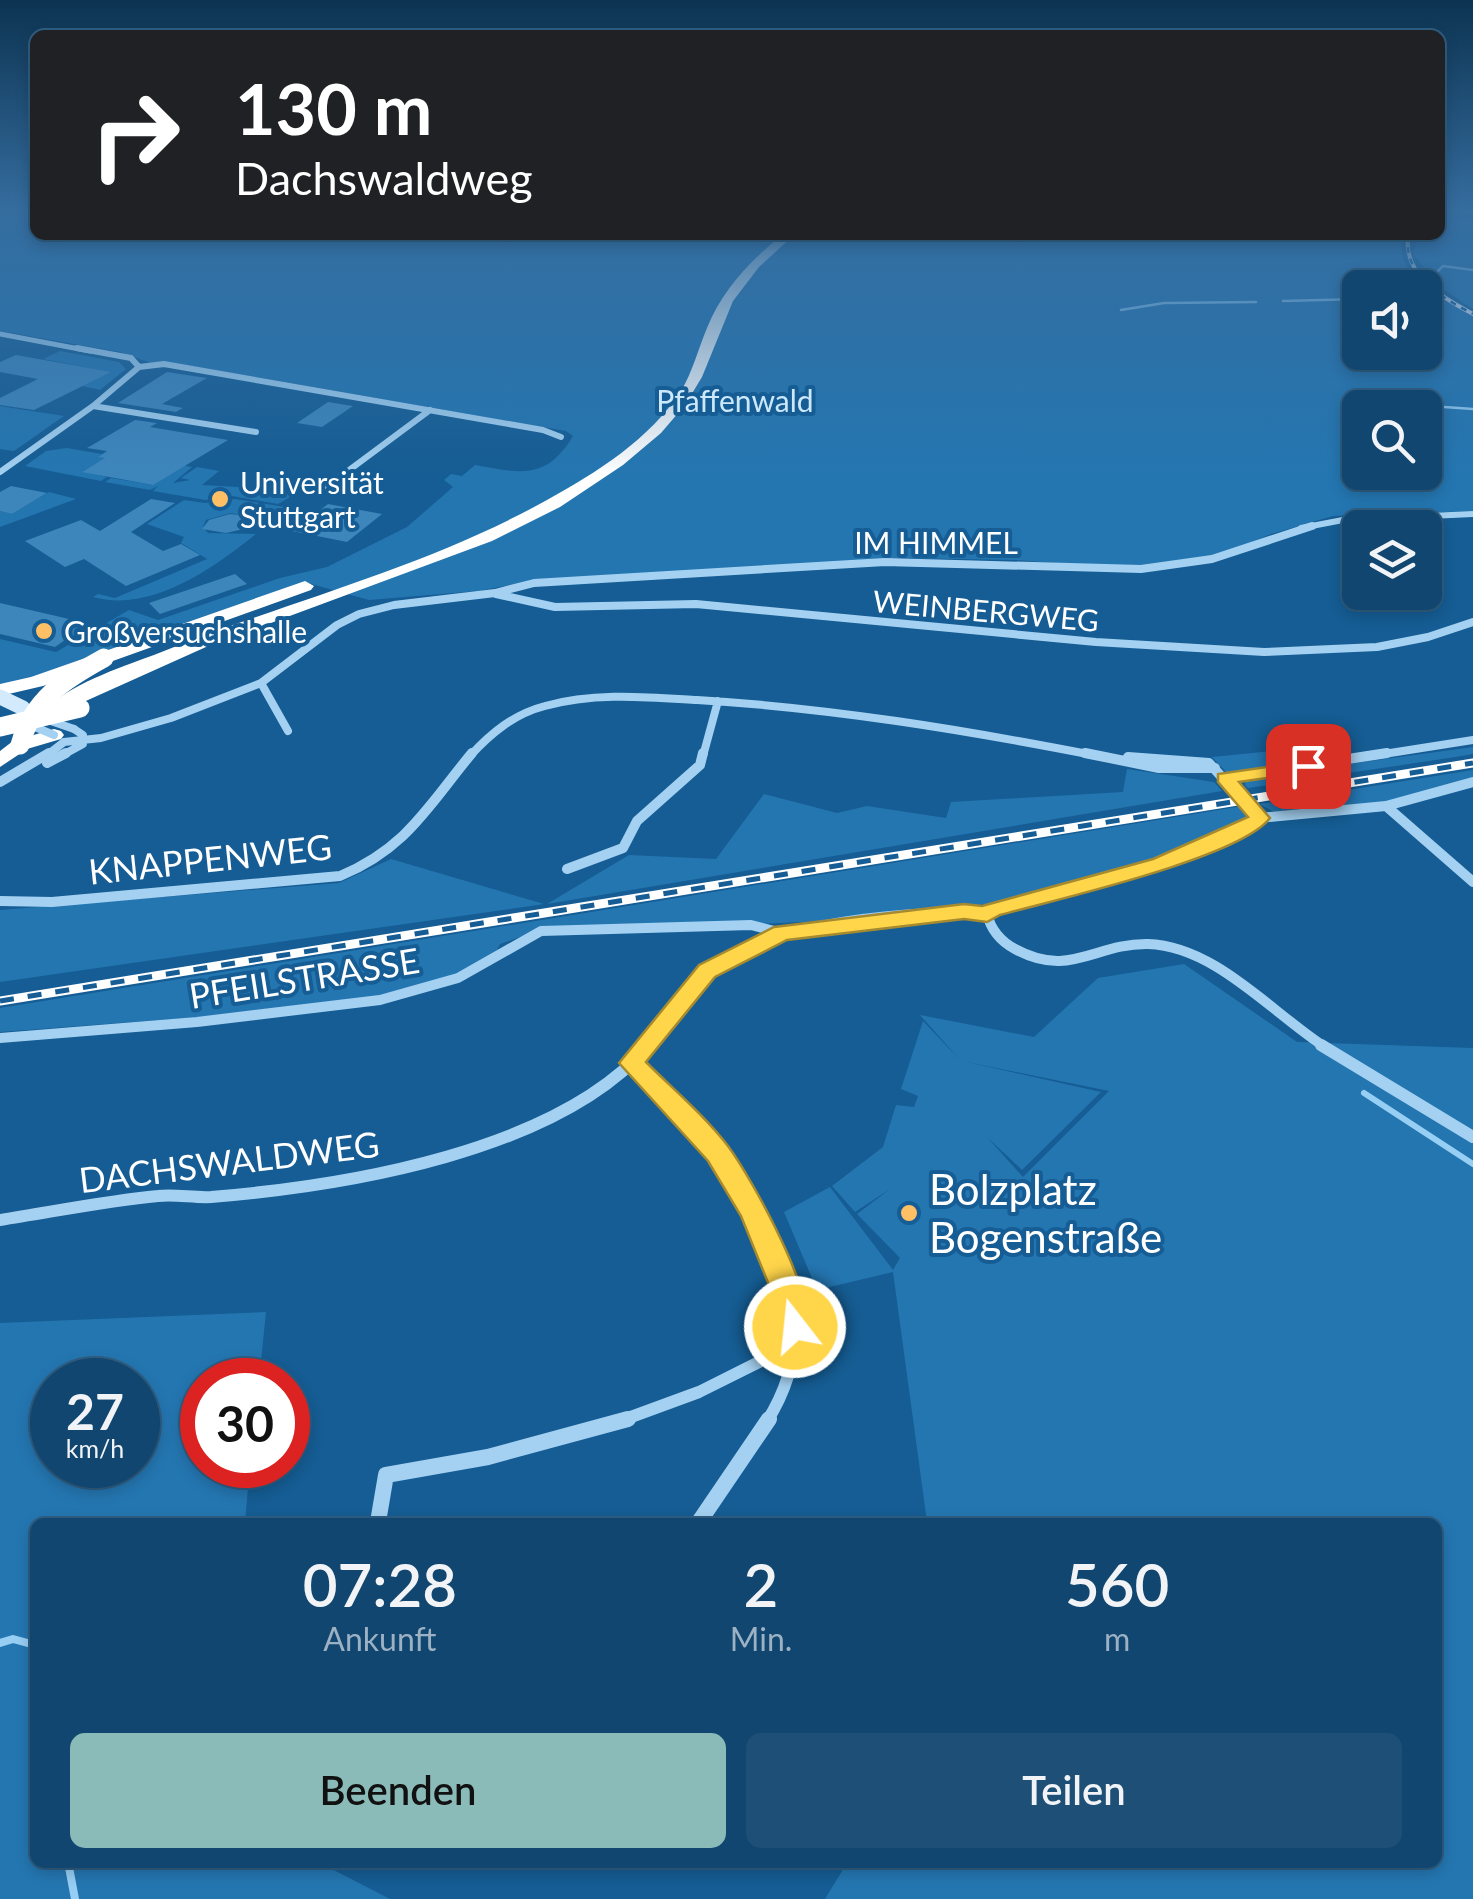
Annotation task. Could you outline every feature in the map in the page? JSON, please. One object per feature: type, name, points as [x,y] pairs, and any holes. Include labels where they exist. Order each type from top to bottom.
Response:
[{"type":"highway","points":[[63,704],[154,648],[476,530],[556,490],[609,456],[643,428],[679,382],[714,300]]},
{"type":"highway","points":[[27,718],[356,596],[393,572],[536,512],[582,486],[636,448],[686,394],[728,300]]},
{"type":"highway","points":[[7,691],[250,604],[416,548],[424,549]]},
{"type":"highway","points":[[0,761],[7,739],[50,688],[104,658]]},
{"type":"highway","points":[[7,739],[68,737],[63,704]]},
{"type":"street","points":[[0,334],[131,358],[140,367]]},
{"type":"street","points":[[0,472],[94,406],[140,367],[176,365],[561,437]]},
{"type":"street","points":[[94,406],[256,432]]},
{"type":"street","points":[[321,491],[430,410]]},
{"type":"street","name":"IM HIMMEL","points":[[68,737],[202,708],[261,683],[337,625],[394,605],[495,594],[534,584],[818,564],[994,563],[1141,569],[1212,560],[1304,528],[1344,520],[1473,514]]},
{"type":"street","name":"WEINBERGWEG","points":[[495,594],[515,602],[548,607],[713,604],[856,621],[1243,652],[1402,642],[1473,622]]},
{"type":"street","points":[[261,683],[288,730]]},
{"type":"street","points":[[7,691],[34,727],[68,737]]},
{"type":"street","name":"KNAPPENWEG","points":[[0,901],[87,899],[340,876],[370,864],[401,842],[488,734],[522,714],[590,698],[718,701],[870,716],[1159,768],[1215,768],[1225,778]]},
{"type":"street","points":[[566,869],[624,848],[636,821],[700,765],[718,701]]},
{"type":"street","points":[[0,712],[46,720],[68,737],[74,751],[0,782]]},
{"type":"street","points":[[32,767],[68,737]]},
{"type":"street","points":[[1225,778],[1473,740]]},
{"type":"street","points":[[1225,778],[1260,818]]},
{"type":"street","name":"DACHSWALDWEG","points":[[0,1220],[149,1196],[188,1200],[315,1184],[465,1152],[542,1120],[632,1063],[707,971],[782,933],[964,912],[987,914],[992,909],[1160,864],[1252,826],[1260,818],[1386,806],[1473,782]]},
{"type":"street","points":[[1386,806],[1473,882]]},
{"type":"street","points":[[987,914],[1002,940],[1040,960],[1084,961],[1124,946],[1148,944],[1187,953],[1473,1137]]},
{"type":"street","name":"PFEILSTRASSE","points":[[0,1038],[197,1022],[380,1000],[458,978],[541,932],[751,925],[782,933]]},
{"type":"street","points":[[632,1063],[718,1153],[752,1210],[788,1295],[795,1327],[778,1405],[702,1518]]},
{"type":"street","points":[[379,1518],[386,1474],[501,1454],[645,1412],[766,1362],[791,1346]]},
{"type":"green space","name":"Pfaffenwald","points":[[0,300],[1342,300],[1342,370],[1442,370],[1445,300],[1473,316],[1473,511],[1342,510],[1342,516],[1271,534],[1218,556],[1133,569],[1016,560],[901,558],[531,581],[478,591],[369,600],[304,582],[33,679],[0,684],[0,639],[56,652],[129,610],[158,620],[280,578],[327,567],[407,527],[453,487],[444,480],[451,474],[462,476],[475,465],[519,471],[542,467],[553,461],[573,436],[566,431],[169,362],[151,363],[120,352],[0,331]]},
{"type":"green space","points":[[1459,300],[1473,300],[1473,309]]},
{"type":"green space","points":[[60,351],[119,362],[126,369],[100,390],[82,386],[109,372],[43,359]]},
{"type":"green space","points":[[0,406],[64,416],[14,451],[0,449]]},
{"type":"green space","points":[[67,448],[122,461],[96,464],[83,471],[107,477],[101,481],[25,466],[46,451]]},
{"type":"green space","points":[[144,458],[192,467],[173,483],[190,480],[181,478],[197,467],[219,471],[202,485],[257,488],[277,474],[284,475],[274,494],[297,493],[278,504],[232,496],[205,500],[153,491],[158,486],[150,490],[105,482],[111,478],[153,485]]},
{"type":"green space","points":[[49,492],[76,499],[0,527],[0,511],[12,514]]},
{"type":"green space","points":[[235,499],[291,508],[278,518],[259,513],[271,507],[246,516],[231,513],[206,520],[203,527],[208,533],[256,534],[180,585],[137,599],[115,600],[93,597],[98,594],[115,598],[207,559],[181,543],[184,537],[147,524],[184,500],[205,503]]},
{"type":"green space","points":[[1473,747],[1473,754],[1248,788],[1245,785],[1246,778]]},
{"type":"green space","points":[[1292,749],[1347,751],[1354,758],[1227,773],[1212,757]]},
{"type":"green space","points":[[1127,769],[1214,782],[1222,791],[547,904],[629,855],[716,859],[764,794],[837,813],[867,806],[946,818],[951,802],[1123,792]]},
{"type":"green space","points":[[1473,770],[1473,780],[1384,803],[1276,813],[1260,804]]},
{"type":"green space","points":[[1243,806],[1247,820],[1209,838],[1086,881],[992,903],[824,921],[543,929],[500,944],[497,950],[456,975],[377,996],[199,1017],[0,1032],[0,1008]]},
{"type":"green space","points":[[391,859],[544,904],[0,982],[0,910],[339,883]]},
{"type":"green space","points":[[1184,964],[1297,1042],[1473,1048],[1473,1899],[825,1899],[844,1868],[1442,1868],[1442,1518],[926,1518],[893,1272],[817,1290],[784,1212],[830,1187],[893,1270],[900,1258],[857,1214],[890,1189],[855,1212],[832,1186],[883,1147],[896,1105],[914,1107],[918,1096],[901,1089],[923,1021],[961,1061],[920,1015],[1034,1037],[1098,978]],"holes":[[[962,1061],[1109,1091],[1023,1177],[987,1137],[1022,1170],[1101,1092]]]},
{"type":"green space","points":[[266,1312],[261,1358],[180,1358],[180,1488],[248,1488],[245,1518],[30,1518],[30,1868],[330,1868],[390,1899],[0,1899],[0,1323]]},
{"type":"building","points":[[16,355],[111,372],[34,410],[0,405],[0,398],[38,379],[0,372],[0,362]]},
{"type":"building","points":[[167,372],[207,378],[162,404],[183,408],[176,412],[118,403]]},
{"type":"building","points":[[328,402],[353,406],[322,427],[297,423]]},
{"type":"building","points":[[135,420],[157,423],[150,427],[228,440],[153,485],[82,472],[105,458],[98,457],[107,451],[87,448]]},
{"type":"building","points":[[11,486],[47,493],[12,514],[0,511],[0,492]]},
{"type":"building","points":[[151,499],[175,503],[131,532],[163,551],[181,544],[200,555],[126,586],[84,559],[65,567],[25,541],[81,520],[100,531]]},
{"type":"building","points":[[328,504],[382,514],[347,542],[292,531]]},
{"type":"building","points":[[239,515],[248,528],[226,533],[202,529],[209,520]]},
{"type":"building","points":[[235,574],[247,584],[160,614],[149,603]]},
{"type":"building","name":"Großversuchshalle","points":[[0,603],[95,625],[55,647],[0,634]]},
{"type":"waterway","points":[[1283,301],[1336,300]]},
{"type":"waterway","points":[[1121,310],[1164,303],[1256,302]]},
{"type":"waterway","points":[[1442,407],[1473,409]]},
{"type":"waterway","points":[[1364,1093],[1473,1164]]},
{"type":"waterway","points":[[0,1643],[13,1639],[30,1644]]},
{"type":"waterway","points":[[69,1868],[75,1899]]},
{"type":"railway","points":[[1448,300],[1473,314]]},
{"type":"railway","points":[[0,1001],[1473,763]]},
{"type":"place","name":"Universität Stuttgart","points":[[220,499]]},
{"type":"place","name":"Großversuchshalle","points":[[44,631]]},
{"type":"place","name":"Bolzplatz Bogenstraße","points":[[909,1213]]},
{"type":"route","points":[[795,1327],[788,1295],[752,1210],[718,1153],[632,1063],[707,971],[732,955],[803,928],[964,912],[987,914],[992,909],[1160,864],[1252,826],[1260,818],[1225,778],[1308,766]]}]
